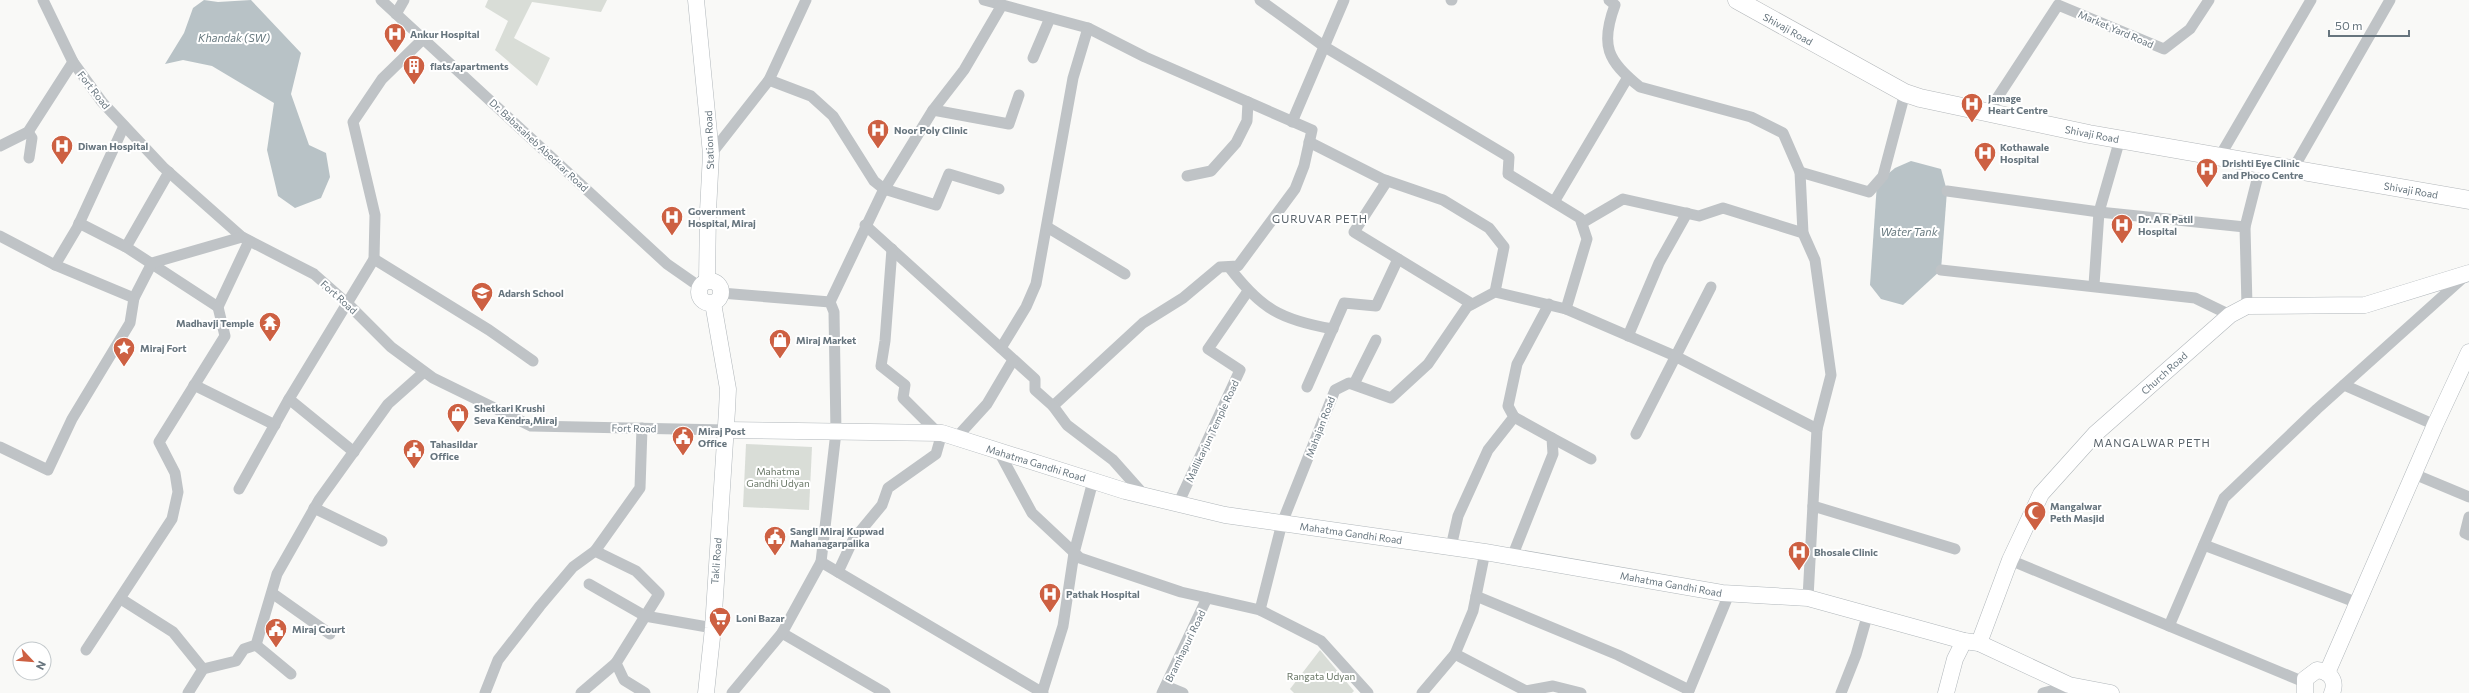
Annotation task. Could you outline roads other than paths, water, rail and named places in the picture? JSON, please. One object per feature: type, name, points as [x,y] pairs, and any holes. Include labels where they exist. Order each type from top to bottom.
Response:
[{"type":"main road","name":"Station Road","points":[[696,0],[711,154],[704,284]]},
{"type":"main road","name":"Shivaji Road","points":[[1737,0],[1905,93],[1988,112],[2120,139],[2469,200]]},
{"type":"main road","name":"Church Road","points":[[1946,693],[1955,659],[1971,642],[2041,494],[2095,434],[2230,316],[2247,306],[2365,304],[2468,273]]},
{"type":"main road","points":[[704,284],[717,284],[717,298]]},
{"type":"main road","name":"Takli Road","points":[[706,693],[713,628],[728,389],[717,298]]},
{"type":"main road","points":[[2327,673],[2435,425],[2469,352]]},
{"type":"main road","name":"Mahatma Gandhi Road","points":[[726,430],[945,435],[1145,496],[1225,515],[1512,556],[1729,594],[1808,598],[1971,642],[2074,689],[2111,693]]},
{"type":"main road","points":[[2305,687],[2312,672],[2317,670],[2327,673],[2334,681],[2334,693]]},
{"type":"street","name":"Fort Road","points":[[43,0],[73,62],[102,102],[169,172],[246,239],[314,274],[348,304],[391,347],[424,372],[531,426],[726,430]]},
{"type":"street","name":"Dr. Babasaheb Abedkar Road","points":[[381,0],[667,264],[704,284]]},
{"type":"street","points":[[396,14],[404,0]]},
{"type":"street","points":[[711,154],[769,80],[806,0]]},
{"type":"street","points":[[984,0],[1010,4],[1050,18],[1088,28],[1145,58],[1312,130],[1295,190],[1238,266],[1220,267],[1183,298],[1144,323],[1052,406]]},
{"type":"street","points":[[1260,0],[1325,47],[1509,157],[1508,174],[1580,218],[1587,239],[1566,309]]},
{"type":"street","points":[[1292,122],[1344,0]]},
{"type":"street","name":"Market Yard Road","points":[[1988,112],[2055,2],[2164,49],[2190,29],[2209,0]]},
{"type":"street","points":[[2220,156],[2311,0]]},
{"type":"street","points":[[2293,169],[2390,0]]},
{"type":"street","points":[[1615,2],[1606,28],[1611,60],[1628,77],[1640,87],[1751,117],[1783,133],[1800,172],[1803,233],[1815,260],[1831,375],[1816,429],[1808,598]]},
{"type":"street","points":[[732,693],[782,633],[821,562],[836,432],[834,312],[830,302],[884,189],[933,110],[964,70],[1010,4]]},
{"type":"street","points":[[1033,58],[1050,18]]},
{"type":"street","points":[[1001,348],[1026,307],[1036,284],[1073,78],[1088,28]]},
{"type":"street","points":[[239,489],[289,399],[374,259],[375,216],[353,122],[382,79],[423,39]]},
{"type":"street","points":[[0,146],[28,132],[73,62]]},
{"type":"street","points":[[1554,202],[1628,77]]},
{"type":"street","points":[[769,80],[811,96],[833,116],[874,180],[884,189],[936,205],[949,174],[999,189]]},
{"type":"street","points":[[1800,172],[1869,192],[1884,176],[1905,93]]},
{"type":"street","points":[[933,110],[1008,124],[1019,95]]},
{"type":"street","points":[[1187,176],[1211,171],[1236,143],[1247,121],[1248,102]]},
{"type":"street","points":[[55,265],[79,223],[124,126]]},
{"type":"street","points":[[28,132],[32,138],[29,158]]},
{"type":"street","points":[[2094,285],[2099,212],[2120,139]]},
{"type":"street","points":[[1309,142],[1387,181],[1443,200],[1489,228],[1504,247],[1495,292]]},
{"type":"street","points":[[2247,306],[2245,226],[2261,164]]},
{"type":"street","points":[[126,247],[169,172]]},
{"type":"street","points":[[1387,181],[1354,232],[1472,304]]},
{"type":"street","points":[[1947,191],[2099,212],[2245,226]]},
{"type":"street","points":[[1582,223],[1623,199],[1699,216],[1723,208],[1803,233]]},
{"type":"street","points":[[1628,336],[1659,263],[1687,213]]},
{"type":"street","points":[[79,223],[126,247],[218,307]]},
{"type":"street","points":[[866,225],[1035,379],[1035,390],[1052,406],[1067,425],[1113,460],[1145,496]]},
{"type":"street","points":[[1047,227],[1125,274]]},
{"type":"street","points":[[0,236],[55,265],[134,298]]},
{"type":"street","points":[[0,447],[48,470],[72,419],[130,323],[134,298],[152,263],[246,239]]},
{"type":"street","points":[[86,650],[172,519],[178,492],[175,474],[159,442],[225,336],[218,307],[246,239]]},
{"type":"street","points":[[892,249],[885,341],[880,366],[905,385],[903,398],[945,435]]},
{"type":"street","points":[[374,259],[489,330],[533,361]]},
{"type":"street","points":[[1307,387],[1344,303],[1376,306],[1398,259]]},
{"type":"street","points":[[1229,267],[1248,291],[1282,317],[1333,329]]},
{"type":"street","points":[[1941,270],[2094,285],[2195,298],[2230,316]]},
{"type":"street","points":[[2169,626],[2224,498],[2344,385],[2468,273]]},
{"type":"street","points":[[1636,434],[1674,356],[1711,287]]},
{"type":"street","name":"Mallikarjun Temple Road","points":[[1178,504],[1240,370],[1208,349],[1248,291]]},
{"type":"street","points":[[1376,340],[1354,384],[1391,398],[1428,364],[1467,307],[1495,292],[1566,309],[1674,356],[1816,429]]},
{"type":"street","points":[[717,298],[830,302]]},
{"type":"street","points":[[1549,304],[1517,364],[1508,406],[1514,416],[1591,459]]},
{"type":"street","points":[[838,572],[853,540],[882,505],[888,488],[936,454],[945,435],[987,404],[1013,360]]},
{"type":"street","points":[[256,645],[277,574],[314,508],[388,404],[424,372]]},
{"type":"street","name":"Mahajan Road","points":[[1282,523],[1335,390],[1349,382],[1354,384]]},
{"type":"street","points":[[194,385],[275,424]]},
{"type":"street","points":[[2344,385],[2435,425]]},
{"type":"street","points":[[289,399],[354,452]]},
{"type":"street","points":[[1450,547],[1458,516],[1488,450],[1514,416]]},
{"type":"street","points":[[485,693],[498,660],[540,606],[573,567],[595,551],[640,488],[642,428]]},
{"type":"street","points":[[1512,556],[1553,454],[1552,438]]},
{"type":"street","points":[[998,450],[1032,513],[1074,553],[1087,560],[1181,592],[1260,610],[1322,641],[1364,692]]},
{"type":"street","points":[[2414,474],[2469,496]]},
{"type":"street","points":[[821,562],[1043,693],[1063,626],[1074,553],[1093,481]]},
{"type":"street","points":[[1813,506],[1955,550]]},
{"type":"street","points":[[314,508],[382,541]]},
{"type":"street","points":[[2469,517],[2465,533],[2469,535]]},
{"type":"street","points":[[1260,610],[1282,523]]},
{"type":"street","points":[[2204,545],[2358,603]]},
{"type":"street","points":[[581,693],[616,663],[659,594],[636,571],[595,551]]},
{"type":"street","points":[[1422,693],[1455,654],[1473,611],[1485,552]]},
{"type":"street","points":[[2010,560],[2169,626],[2305,687]]},
{"type":"street","points":[[589,584],[645,616],[713,628]]},
{"type":"street","points":[[272,592],[330,634]]},
{"type":"street","points":[[1476,596],[1618,655],[1688,691],[1729,594]]},
{"type":"street","name":"Bramhapuri Road","points":[[1164,689],[1207,598]]},
{"type":"street","points":[[120,600],[173,632],[203,669]]},
{"type":"street","points":[[1841,693],[1856,655],[1868,613]]},
{"type":"street","points":[[782,633],[885,693]]},
{"type":"street","points":[[188,693],[203,669],[236,661],[244,649],[256,645]]},
{"type":"street","points":[[256,645],[291,674]]},
{"type":"street","points":[[1455,654],[1526,691],[1553,686],[1581,693]]},
{"type":"street","points":[[616,663],[624,680],[645,693]]},
{"type":"street","points":[[1164,689],[1183,693]]},
{"type":"street","points":[[2043,693],[2074,689]]},
{"type":"water","name":"Khandak (SW)","points":[[204,0],[218,2],[251,0],[301,53],[291,94],[309,145],[326,153],[330,177],[321,198],[295,208],[278,196],[267,150],[274,103],[212,66],[183,60],[165,64],[184,33],[193,8]]},
{"type":"water","name":"Water Tank","points":[[1911,161],[1941,169],[1947,191],[1941,270],[1903,305],[1881,299],[1870,285],[1877,183],[1895,168]]},
{"type":"place","name":"Ankur Hospital","points":[[395,54]]},
{"type":"place","name":"flats/apartments","points":[[414,86]]},
{"type":"place","name":"Jamage Heart Centre","points":[[1972,124]]},
{"type":"place","name":"Noor Poly Clinic","points":[[878,150]]},
{"type":"place","name":"Diwan Hospital","points":[[62,166]]},
{"type":"place","name":"Kothawale Hospital","points":[[1985,172]]},
{"type":"place","name":"Drishti Eye Clinic and Phoco Centre","points":[[2207,188]]},
{"type":"place","name":"Government Hospital, Miraj","points":[[672,236]]},
{"type":"place","name":"Dr. A R Patil Hospital","points":[[2122,244]]},
{"type":"place","name":"Adarsh School","points":[[482,312]]},
{"type":"place","name":"Madhavji Temple","points":[[270,342]]},
{"type":"place","name":"Miraj Market","points":[[780,360]]},
{"type":"place","name":"Miraj Fort","points":[[124,368]]},
{"type":"place","name":"Shetkari Krushi Seva Kendra,Miraj","points":[[458,434]]},
{"type":"place","name":"Miraj Post Office","points":[[683,456]]},
{"type":"place","name":"Tahasildar Office","points":[[414,470]]},
{"type":"place","name":"Mangalwar Peth Masjid","points":[[2035,532]]},
{"type":"place","name":"Sangli Miraj Kupwad Mahanagarpalika","points":[[775,556]]},
{"type":"place","name":"Bhosale Clinic","points":[[1799,572]]},
{"type":"place","name":"Pathak Hospital","points":[[1050,614]]},
{"type":"place","name":"Loni Bazar","points":[[720,638]]},
{"type":"place","name":"Miraj Court","points":[[276,648]]},
{"type":"district","name":"GURUVAR PETH","points":[[1320,218]]},
{"type":"district","name":"MANGALWAR PETH","points":[[2152,442]]},
{"type":"park label","name":"Mahatma Gandhi Udyan","points":[[778,476]]},
{"type":"park label","name":"Rangata Udyan","points":[[1321,676]]}]
